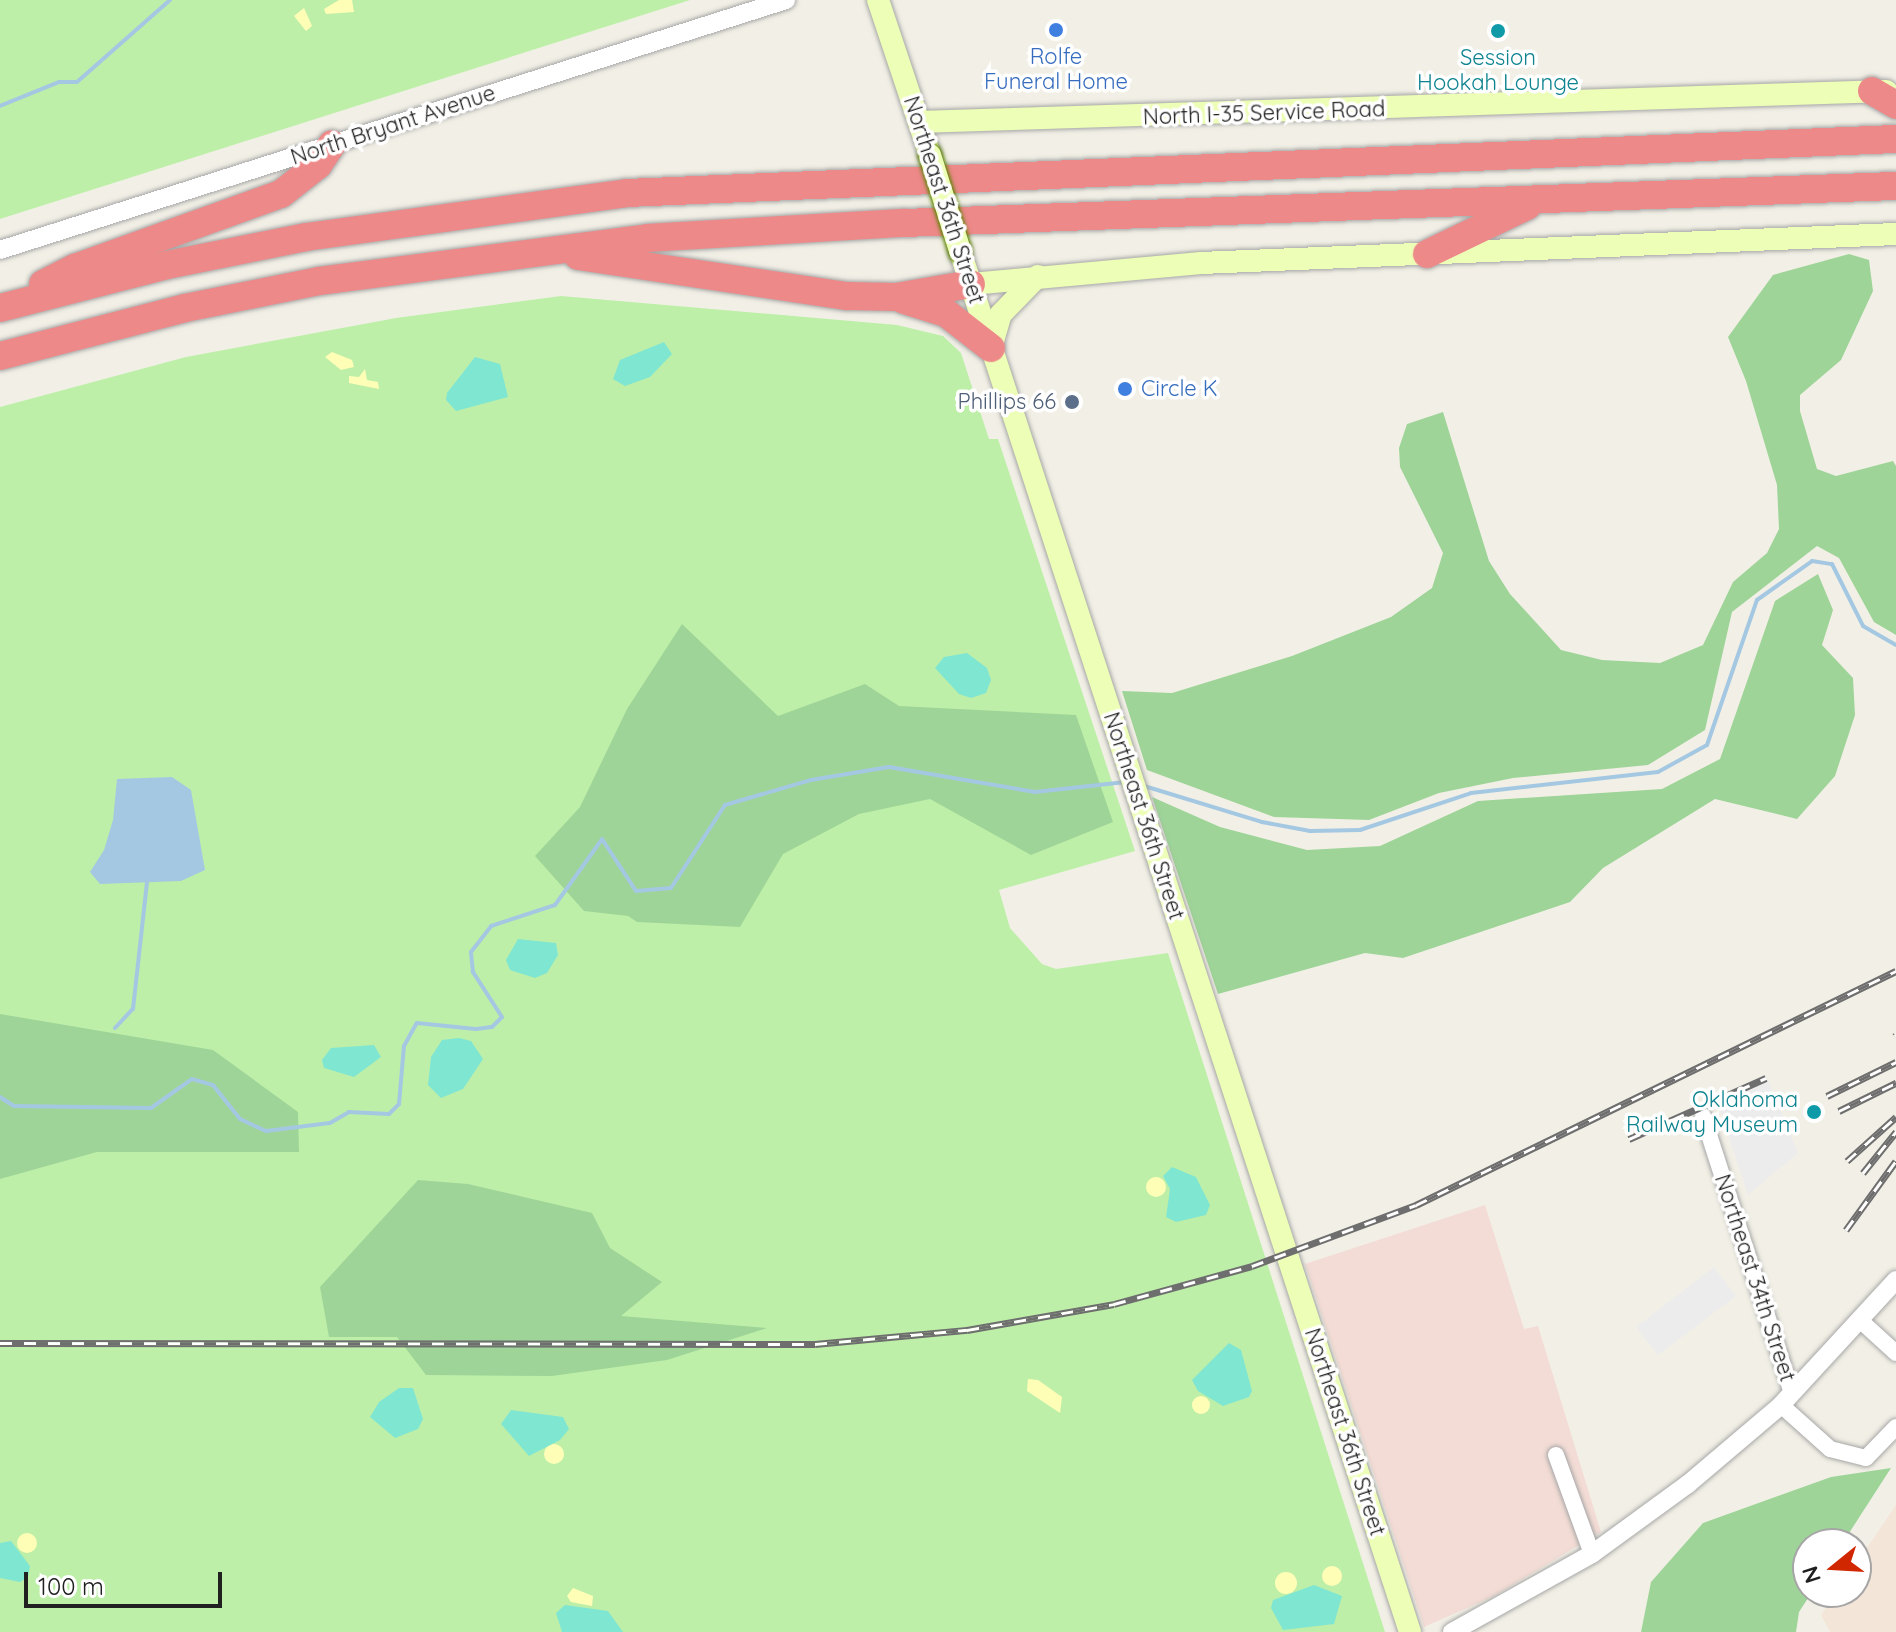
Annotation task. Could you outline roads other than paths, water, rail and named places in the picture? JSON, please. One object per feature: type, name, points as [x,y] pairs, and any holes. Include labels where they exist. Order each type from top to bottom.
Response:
[{"type":"highway","points":[[0,307],[167,265],[306,237],[627,193],[1896,139]]},
{"type":"highway","points":[[0,307],[75,268],[281,194],[311,172],[332,144]]},
{"type":"highway","points":[[0,356],[290,287],[537,249],[904,223],[1896,186]]},
{"type":"highway","points":[[1427,254],[1539,201]]},
{"type":"highway","points":[[537,249],[817,292],[896,297],[971,284]]},
{"type":"highway","points":[[896,297],[946,313],[991,348]]},
{"type":"main road","name":"Northeast 36th Street","points":[[878,0],[1410,1632]]},
{"type":"main road","name":"North I-35 Service Road","points":[[919,122],[1888,96]]},
{"type":"main road","points":[[971,284],[1121,267],[1896,234]]},
{"type":"main road","points":[[991,348],[1001,314],[1038,276]]},
{"type":"street","name":"North Bryant Avenue","points":[[0,250],[786,0]]},
{"type":"street","name":"Northeast 34th Street","points":[[1703,1116],[1786,1399]]},
{"type":"street","points":[[1452,1632],[1592,1554],[1688,1484],[1786,1399],[1862,1322],[1896,1280]]},
{"type":"street","points":[[1862,1322],[1896,1353]]},
{"type":"street","points":[[1786,1399],[1830,1449],[1866,1458],[1896,1427]]},
{"type":"street","points":[[1556,1455],[1592,1554]]},
{"type":"waterway","points":[[0,106],[59,82],[77,82],[170,0]]},
{"type":"waterway","points":[[1141,785],[1262,822],[1310,831],[1360,830],[1471,793],[1658,772],[1707,745],[1757,600],[1812,561],[1832,564],[1863,626],[1896,645]]},
{"type":"waterway","points":[[0,1097],[14,1106],[151,1108],[192,1079],[213,1085],[240,1119],[266,1131],[330,1123],[349,1112],[389,1114],[399,1104],[404,1046],[417,1023],[476,1029],[492,1027],[502,1017],[473,972],[471,952],[491,926],[555,905],[602,839],[636,891],[671,888],[725,805],[811,780],[889,767],[1035,792],[1125,782]]},
{"type":"waterway","points":[[115,1028],[133,1009],[147,883]]},
{"type":"railway","points":[[0,1343],[815,1344],[967,1330],[1114,1304],[1252,1266],[1416,1205],[1896,971]]},
{"type":"railway","points":[[1827,1096],[1896,1062]]},
{"type":"railway","points":[[1629,1139],[1766,1078]]},
{"type":"railway","points":[[1839,1111],[1896,1083]]},
{"type":"railway","points":[[1847,1161],[1896,1117]]},
{"type":"railway","points":[[1863,1173],[1896,1132]]},
{"type":"railway","points":[[1846,1230],[1896,1161]]},
{"type":"place","name":"Rolfe Funeral Home","points":[[1056,30]]},
{"type":"place","name":"Session Hookah Lounge","points":[[1498,31]]},
{"type":"place","name":"Circle K","points":[[1125,389]]},
{"type":"place","name":"Phillips 66","points":[[1072,402]]},
{"type":"place","name":"Oklahoma Railway Museum","points":[[1814,1112]]}]
